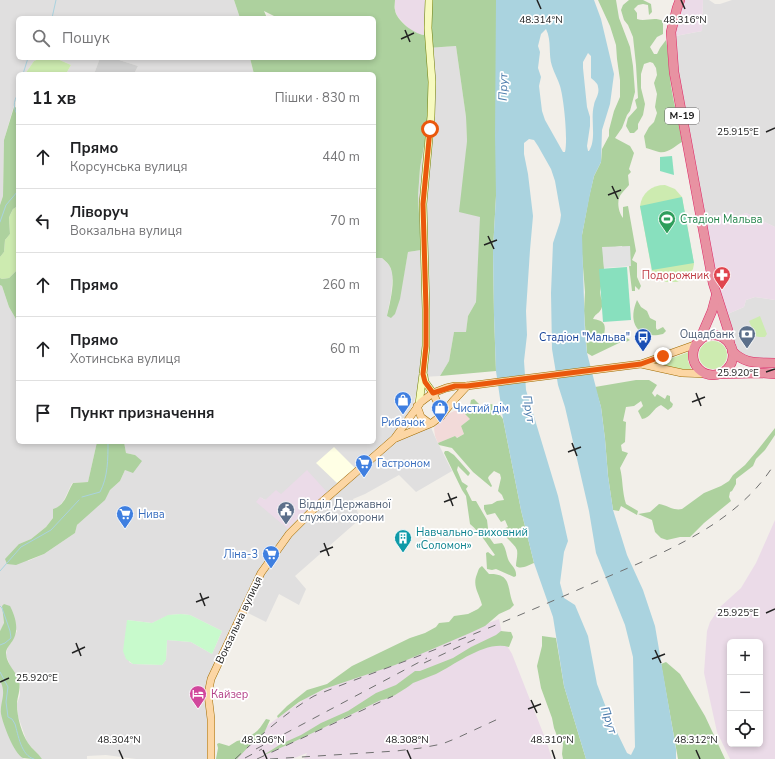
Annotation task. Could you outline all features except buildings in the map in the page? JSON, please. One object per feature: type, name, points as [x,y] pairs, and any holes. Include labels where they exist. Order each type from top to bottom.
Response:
[{"type":"highway","name":"М-19","points":[[680,0],[676,8],[671,32],[674,72],[716,296],[728,330],[732,359],[729,366],[725,370],[713,374],[701,371],[696,364],[693,355],[712,311],[716,296]]},
{"type":"highway","points":[[698,343],[707,336],[717,336],[726,340],[731,348],[742,359],[747,361],[775,363]]},
{"type":"highway","points":[[713,374],[775,374]]},
{"type":"main road","points":[[429,0],[428,28],[432,82],[431,116],[423,204],[426,346],[418,405],[422,417],[429,423]]},
{"type":"main road","points":[[418,405],[433,393],[455,386],[467,386],[641,364],[698,343]]},
{"type":"main road","points":[[641,364],[682,373],[713,374]]},
{"type":"main road","points":[[423,374],[425,382],[433,393],[438,404],[441,416]]},
{"type":"main road","points":[[441,416],[467,386]]},
{"type":"main road","name":"Вокзальна вулиця","points":[[211,759],[212,720],[208,694],[211,679],[261,572],[274,553],[299,523],[394,439],[418,405]]},
{"type":"main road","name":"Вокзальна вулиця","points":[[394,439],[441,416]]},
{"type":"shaded area","points":[[0,0],[234,0],[239,16],[16,16],[16,60],[36,60],[26,72],[16,72],[16,98],[4,140],[3,196],[0,205]]},
{"type":"shaded area","points":[[395,0],[425,0],[424,35],[418,34],[409,29],[397,16],[395,10]]},
{"type":"shaded area","points":[[679,0],[703,0],[702,31],[670,37]]},
{"type":"shaded area","points":[[703,0],[709,0],[715,4],[720,4],[732,0],[775,0],[775,227],[746,213],[735,217],[701,222],[670,37],[702,31]]},
{"type":"shaded area","points":[[456,46],[466,117],[467,141],[465,167],[481,216],[476,302],[468,316],[466,333],[454,332],[449,361],[440,376],[422,377],[413,404],[394,438],[429,423],[452,471],[416,492],[399,475],[353,499],[360,519],[295,576],[306,589],[299,605],[279,594],[266,622],[244,611],[211,678],[211,759],[136,759],[106,755],[87,756],[87,759],[42,759],[27,742],[18,716],[17,704],[20,695],[20,688],[18,680],[6,655],[8,646],[17,631],[2,606],[4,624],[0,631],[0,285],[2,286],[9,307],[16,319],[16,444],[97,444],[88,482],[72,483],[64,500],[58,508],[53,509],[53,518],[46,527],[31,539],[19,544],[28,561],[44,554],[75,533],[77,525],[104,500],[110,490],[120,481],[135,455],[126,453],[124,444],[376,444],[376,258],[382,258],[389,265],[393,274],[387,315],[402,284],[408,252],[421,250],[418,196],[420,168],[425,141],[429,102],[426,48]],"holes":[[[281,494],[299,517],[288,529],[260,497],[265,500]],[[169,615],[190,615],[222,631],[212,654],[191,642],[167,640],[166,660],[162,665],[133,664],[129,662],[127,620],[152,623]]]},
{"type":"shaded area","points":[[60,60],[99,60],[95,72],[67,72],[71,65]]},
{"type":"shaded area","points":[[99,60],[119,60],[138,66],[135,72],[95,72]]},
{"type":"shaded area","points":[[119,60],[250,60],[254,72],[135,72],[138,66]]},
{"type":"shaded area","points":[[733,210],[735,217],[746,213],[775,227],[775,300],[755,297],[746,300],[744,307],[723,316],[701,222]]},
{"type":"shaded area","points":[[630,246],[631,266],[604,268],[602,247]]},
{"type":"shaded area","points":[[755,297],[775,300],[775,361],[767,363],[735,355],[723,316],[744,307],[746,300]]},
{"type":"shaded area","points":[[467,405],[465,414],[470,419],[461,426],[464,434],[438,443],[434,428],[442,418]]},
{"type":"shaded area","points":[[334,447],[355,468],[337,483],[316,463]]},
{"type":"shaded area","points":[[307,470],[327,492],[288,529],[256,502],[260,497],[265,500],[276,490],[281,494]]},
{"type":"shaded area","points":[[775,520],[775,759],[730,759],[717,732],[704,673],[707,631],[710,622],[720,607],[741,588],[756,563]]},
{"type":"shaded area","points":[[499,619],[503,639],[512,654],[552,759],[304,759],[307,753],[292,759],[230,759],[272,722],[306,698],[357,674]]},
{"type":"shaded area","points":[[0,680],[3,686],[4,694],[1,714],[15,749],[24,759],[0,759]]},
{"type":"green space","points":[[234,0],[395,0],[396,14],[402,22],[415,32],[424,35],[425,0],[496,0],[496,196],[493,250],[496,371],[440,376],[449,361],[454,332],[466,332],[468,316],[476,302],[480,217],[459,212],[467,141],[466,117],[456,46],[427,48],[429,102],[425,141],[420,168],[418,196],[421,250],[408,252],[400,299],[395,314],[391,318],[387,316],[393,283],[391,270],[382,258],[376,258],[376,72],[254,72],[250,60],[376,60],[376,16],[274,16],[264,11],[266,16],[239,16]]},
{"type":"green space","points":[[598,0],[616,0],[619,18],[630,47],[633,66],[635,92],[630,111],[622,128],[615,138],[630,146],[634,153],[629,169],[631,172],[628,175],[629,185],[620,196],[618,206],[623,218],[623,207],[628,206],[636,251],[632,260],[637,263],[637,277],[641,286],[639,290],[635,286],[635,291],[632,291],[629,266],[622,246],[603,251],[604,268],[600,292],[603,302],[600,311],[593,319],[604,324],[604,335],[613,338],[621,334],[630,340],[626,342],[622,341],[592,356],[587,353],[584,311],[585,292],[582,235],[594,176],[601,162],[602,149],[609,136],[614,111],[620,97],[620,80],[616,45],[610,26]]},
{"type":"green space","points":[[629,0],[643,0],[651,4],[652,12],[649,15],[648,5],[638,5],[634,9],[637,13],[637,19],[656,19],[663,21],[663,34],[657,37],[650,47],[654,54],[657,54],[666,40],[671,86],[682,142],[666,152],[659,152],[646,148],[644,136],[654,122],[657,113],[655,107],[657,94],[654,83],[657,75],[656,68],[653,63],[650,62],[644,64],[641,74],[641,88],[645,104],[643,115],[638,124],[638,129],[634,133],[630,133],[626,126],[628,118],[637,108],[635,100],[638,98],[633,37],[624,20],[621,10],[623,5]]},
{"type":"green space","points":[[60,60],[71,65],[67,72],[26,72],[34,61]]},
{"type":"green space","points":[[14,107],[16,108],[16,207],[13,209],[9,218],[10,234],[5,240],[4,252],[0,257],[0,205],[3,196],[4,140]]},
{"type":"green space","points":[[672,156],[674,175],[660,171],[660,157]]},
{"type":"green space","name":"Стадіон Мальва","points":[[665,185],[675,189],[682,197],[694,264],[693,269],[687,277],[677,282],[666,282],[655,275],[652,271],[640,206],[643,197],[651,188]]},
{"type":"green space","name":"Стадіон Мальва","points":[[682,197],[694,263],[652,270],[640,206]]},
{"type":"green space","points":[[16,207],[16,271],[9,278],[2,279],[0,278],[0,257],[4,252],[5,240],[10,234],[9,218],[13,209]]},
{"type":"green space","points":[[627,267],[631,320],[603,322],[599,269]]},
{"type":"green space","points":[[16,271],[16,319],[9,307],[2,286],[0,285],[0,278],[9,278]]},
{"type":"green space","points":[[637,300],[641,307],[647,311],[650,318],[656,321],[657,330],[663,327],[666,331],[663,334],[647,334],[641,332],[637,328],[633,316]]},
{"type":"green space","points":[[760,316],[767,334],[765,337],[755,336],[749,321]]},
{"type":"green space","points":[[713,341],[723,345],[727,355],[723,365],[713,369],[703,365],[699,355],[703,345]]},
{"type":"green space","points":[[689,352],[688,361],[692,371],[660,365],[661,362]]},
{"type":"green space","points":[[636,380],[649,380],[657,385],[652,393],[655,397],[657,394],[665,399],[667,395],[670,396],[670,401],[673,404],[668,410],[661,405],[658,406],[648,417],[642,419],[638,411],[643,406],[641,401],[634,406],[626,407],[623,421],[626,422],[625,442],[621,445],[622,451],[628,453],[620,468],[626,504],[638,511],[637,515],[621,506],[619,511],[613,510],[601,407],[595,387]]},
{"type":"green space","points":[[474,399],[482,407],[492,404],[503,419],[521,510],[534,563],[525,567],[520,568],[516,566],[517,550],[504,533],[503,529],[508,527],[505,520],[501,522],[495,513],[487,515],[484,509],[484,505],[504,500],[498,491],[501,478],[500,474],[494,471],[489,476],[488,478],[492,486],[491,487],[473,472],[452,448],[439,445],[438,443],[455,436],[457,438],[464,434],[461,426],[470,419],[465,414],[467,405],[470,405],[471,400]]},
{"type":"green space","points":[[775,428],[775,435],[765,450],[756,459],[753,466],[736,479],[736,484],[730,492],[729,497],[731,501],[704,523],[690,537],[680,537],[667,540],[661,538],[655,532],[652,520],[638,514],[650,512],[659,504],[676,509],[682,509],[704,493],[729,481],[733,475],[745,465]]},
{"type":"green space","points":[[97,444],[124,444],[126,453],[135,455],[142,461],[133,473],[125,470],[120,481],[110,490],[105,500],[77,525],[75,533],[44,554],[16,565],[7,564],[5,559],[19,544],[31,539],[46,527],[53,518],[53,509],[63,502],[73,483],[88,482]]},
{"type":"green space","points":[[445,451],[448,451],[454,455],[470,473],[468,476],[458,466],[457,470],[462,482],[468,486],[466,489],[472,501],[476,501],[487,520],[489,537],[494,544],[502,543],[516,576],[514,577],[496,569],[487,569],[486,553],[488,552],[493,556],[495,555],[480,534],[470,524],[466,496],[444,453]]},
{"type":"green space","points":[[482,566],[489,574],[497,574],[506,580],[514,605],[510,609],[499,614],[485,626],[470,633],[395,665],[324,689],[299,702],[278,718],[277,716],[287,706],[307,690],[327,684],[352,666],[410,638],[425,633],[436,627],[439,623],[449,622],[454,616],[468,614],[478,609],[482,605],[476,590],[475,582],[478,570]]},
{"type":"green space","points":[[4,604],[10,606],[16,625],[14,639],[7,648],[6,654],[8,661],[19,681],[20,688],[17,710],[19,720],[28,743],[42,759],[23,758],[16,751],[9,738],[1,714],[3,690],[0,680],[0,631],[4,623],[2,606]]},
{"type":"green space","points":[[168,615],[190,615],[222,631],[212,654],[191,642],[167,640],[166,660],[162,665],[133,664],[126,659],[123,651],[127,620],[152,623]]},
{"type":"green space","points":[[501,631],[511,632],[513,637],[509,647],[491,647],[471,654],[436,674],[413,683],[387,699],[381,700],[262,756],[321,723],[348,711],[376,693],[396,685],[415,671],[420,671],[453,658]]},
{"type":"green space","points":[[542,636],[556,638],[564,686],[586,759],[563,759],[563,744],[559,741],[554,728],[541,688],[537,666],[542,646]]},
{"type":"green space","points":[[666,662],[680,674],[705,716],[725,759],[678,759],[661,664]]},
{"type":"green space","points":[[266,719],[270,720],[262,736],[251,744],[237,759],[216,759],[218,748],[217,744],[219,743],[229,746],[237,741],[246,739],[247,736],[258,730]]},
{"type":"water","name":"Прут","points":[[496,0],[594,0],[601,19],[614,74],[610,104],[602,130],[601,162],[594,176],[582,235],[587,353],[601,407],[613,510],[627,555],[643,590],[655,626],[676,749],[676,759],[586,759],[564,686],[553,617],[534,563],[521,510],[503,419],[496,371],[493,250],[496,196]],"holes":[[[546,29],[549,38],[551,61],[560,86],[563,100],[566,129],[565,152],[563,152],[545,120],[542,111],[539,86],[541,77],[538,68],[540,52],[538,46],[541,34]],[[588,53],[591,56],[591,78],[596,82],[598,90],[593,111],[593,140],[589,151],[587,146],[590,117],[587,107],[583,62]],[[529,139],[534,140],[551,169],[555,181],[561,215],[553,243],[551,293],[552,349],[558,385],[565,407],[589,511],[596,553],[625,625],[633,657],[635,747],[631,755],[627,753],[610,718],[597,684],[588,636],[575,605],[564,598],[560,583],[564,552],[568,541],[558,496],[526,390],[524,361],[527,335],[526,311],[533,216],[524,154],[524,143]]]},
{"type":"waterway","points":[[52,16],[56,0]]},
{"type":"waterway","points":[[24,72],[27,60]]},
{"type":"waterway","points":[[16,98],[14,105],[16,112]]},
{"type":"waterway","points":[[0,222],[6,205],[16,193]]},
{"type":"waterway","points":[[82,497],[100,492],[103,486],[108,461],[108,444]]},
{"type":"waterway","points":[[0,571],[21,547],[51,530],[79,500]]},
{"type":"waterway","points":[[0,606],[10,631],[11,638],[0,645]]},
{"type":"waterway","points":[[0,672],[8,687],[6,702],[8,717],[12,719],[15,724],[19,739],[26,754],[34,759]]},
{"type":"railway","points":[[235,759],[283,717],[314,696],[526,612],[642,562],[693,537],[717,522],[739,505],[759,485],[775,463]]},
{"type":"railway","points":[[424,663],[482,636]]},
{"type":"railway","points":[[256,749],[427,658]]},
{"type":"railway","points":[[257,759],[393,696]]},
{"type":"railway","points":[[270,759],[421,748],[442,744],[498,719]]},
{"type":"railway","points":[[245,758],[262,749]]},
{"type":"place","name":"Стадіон Мальва","points":[[667,234]]},
{"type":"place","name":"Подорожник","points":[[722,290]]},
{"type":"place","name":"Ощадбанк","points":[[747,349]]},
{"type":"place","name":"Стадіон \"Мальва\"","points":[[643,352]]},
{"type":"place","name":"Рибачок","points":[[403,415]]},
{"type":"place","name":"Чистий дім","points":[[440,423]]},
{"type":"place","name":"Гастроном","points":[[364,478]]},
{"type":"place","name":"Відділ Державної служби охорони","points":[[286,525]]},
{"type":"place","name":"Нива","points":[[125,529]]},
{"type":"place","name":"Навчально-виховний «Соломон»","points":[[403,553]]},
{"type":"place","name":"Ліна-3","points":[[271,569]]},
{"type":"place","name":"Кайзер","points":[[198,709]]},
{"type":"route","points":[[430,129],[423,204],[426,309],[426,346],[423,374],[425,382],[433,393],[455,386],[467,386],[641,364],[663,356]]}]
